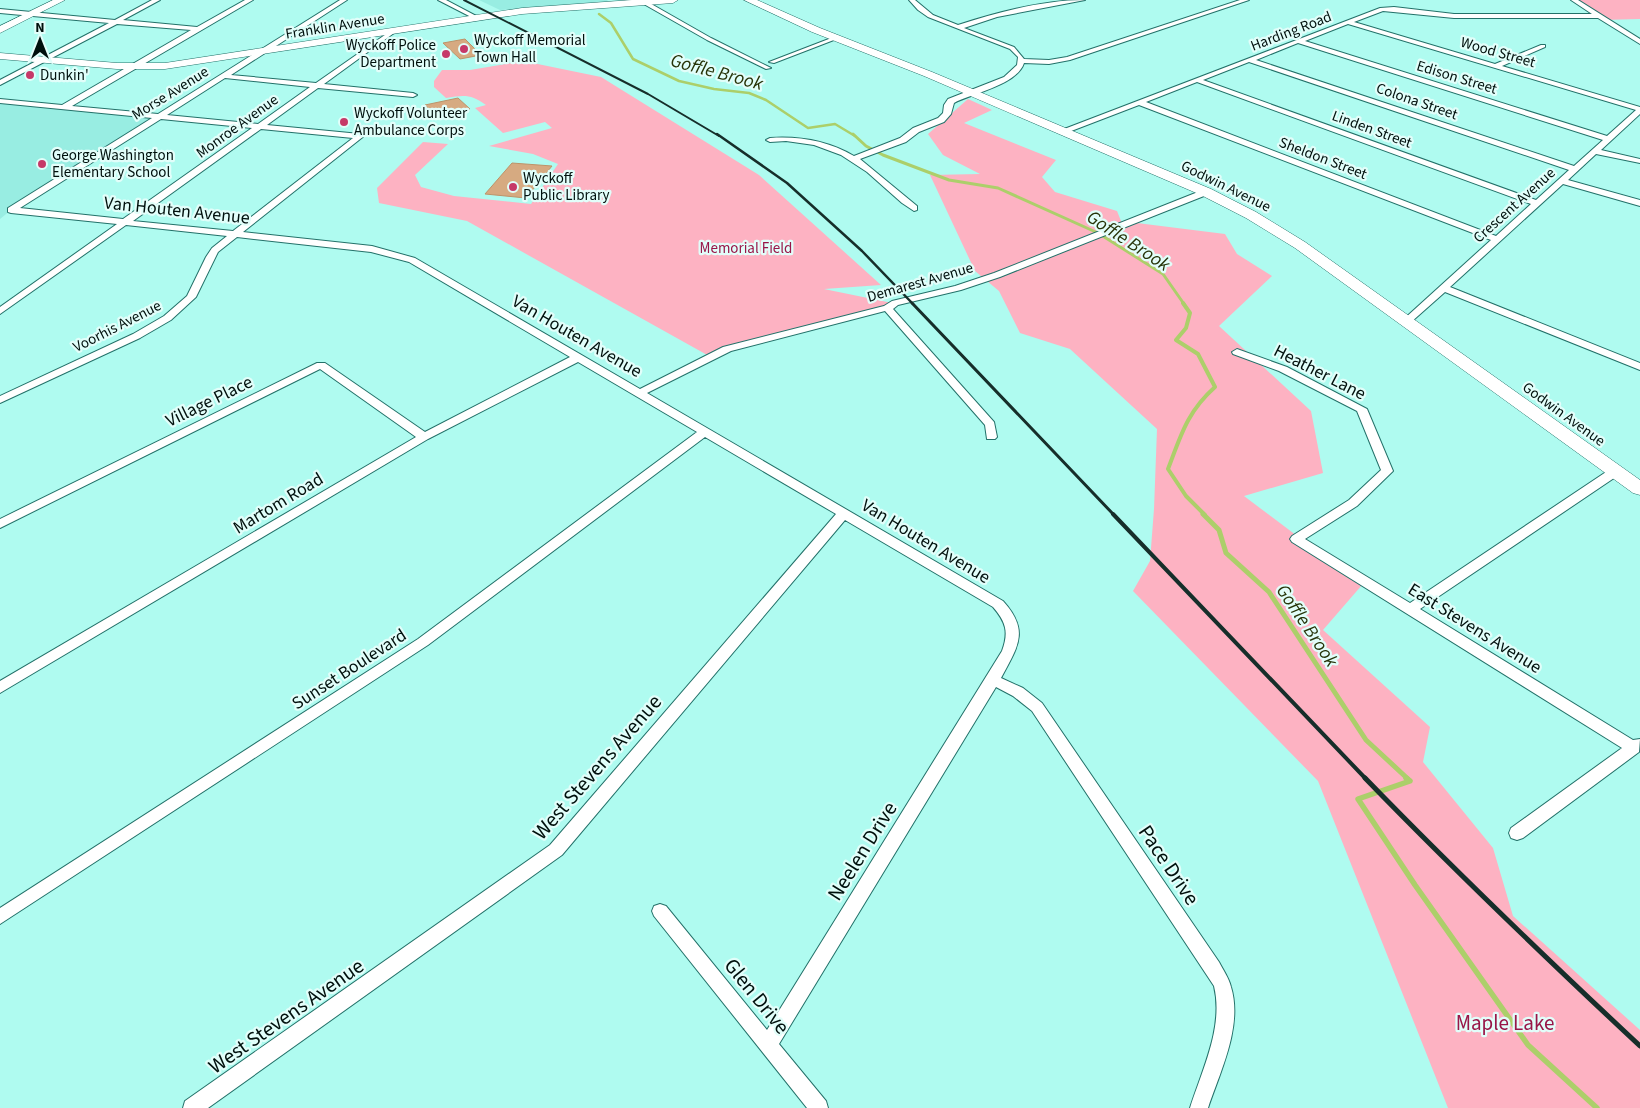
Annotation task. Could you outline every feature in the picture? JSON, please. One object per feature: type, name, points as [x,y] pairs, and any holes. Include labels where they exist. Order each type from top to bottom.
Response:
[{"type":"main road","points":[[0,30],[60,0]]},
{"type":"main road","name":"Franklin Avenue","points":[[0,56],[131,67],[164,66],[541,9],[673,0]]},
{"type":"main road","name":"Godwin Avenue","points":[[749,0],[836,38],[972,92],[1206,192],[1280,232],[1640,489]]},
{"type":"street","points":[[0,83],[157,0]]},
{"type":"street","points":[[62,108],[250,0]]},
{"type":"street","name":"Morse Avenue","points":[[11,210],[344,0]]},
{"type":"street","points":[[441,0],[477,18]]},
{"type":"street","points":[[853,159],[894,145],[904,140],[916,130],[941,120],[947,114],[951,101],[1014,74],[1022,66],[1022,61],[1017,52],[1006,45],[925,13],[912,0]]},
{"type":"street","points":[[959,26],[996,16],[1082,0]]},
{"type":"street","points":[[1022,61],[1050,62],[1068,59],[1246,0]]},
{"type":"street","points":[[1574,0],[1640,42]]},
{"type":"street","points":[[644,2],[709,39],[770,65],[836,38]]},
{"type":"street","name":"Harding Road","points":[[1063,131],[1348,22],[1388,9],[1454,16],[1598,16]]},
{"type":"street","points":[[0,11],[198,29]]},
{"type":"street","name":"Wood Street","points":[[1348,22],[1640,109]]},
{"type":"street","name":"Monroe Avenue","points":[[0,311],[392,32]]},
{"type":"street","name":"Edison Street","points":[[1298,41],[1608,139]]},
{"type":"street","points":[[1496,66],[1543,46]]},
{"type":"street","name":"Colona Street","points":[[1250,60],[1575,169]]},
{"type":"street","points":[[224,76],[413,95]]},
{"type":"street","name":"Linden Street","points":[[1197,80],[1537,203]]},
{"type":"street","points":[[0,101],[259,127]]},
{"type":"street","name":"Sheldon Street","points":[[1139,102],[1497,239]]},
{"type":"street","name":"Crescent Avenue","points":[[1407,321],[1640,109]]},
{"type":"street","name":"Voorhis Avenue","points":[[0,400],[146,331],[174,314],[193,296],[208,259],[234,234],[360,136],[259,127]]},
{"type":"street","points":[[770,140],[792,138],[809,140],[834,149],[871,171],[898,198],[914,208]]},
{"type":"street","points":[[1595,151],[1640,161]]},
{"type":"street","points":[[1562,181],[1640,203]]},
{"type":"street","name":"Demarest Avenue","points":[[640,393],[727,349],[887,308],[895,303],[958,288],[997,275],[1206,192]]},
{"type":"street","name":"Van Houten Avenue","points":[[11,210],[372,249],[401,256],[418,264],[998,604],[1009,615],[1015,629],[1014,640],[993,680]]},
{"type":"street","points":[[1443,288],[1640,367]]},
{"type":"street","points":[[887,308],[990,424],[991,437]]},
{"type":"street","name":"Heather Lane","points":[[1237,352],[1283,369],[1362,409],[1387,471],[1353,502],[1296,539]]},
{"type":"street","name":"Martom Road","points":[[0,688],[424,437],[579,358]]},
{"type":"street","name":"Village Place","points":[[0,524],[321,365],[424,437]]},
{"type":"street","name":"Sunset Boulevard","points":[[0,917],[424,642],[705,431]]},
{"type":"street","points":[[1409,610],[1616,471]]},
{"type":"street","name":"West Stevens Avenue","points":[[192,1108],[556,850],[844,512]]},
{"type":"street","name":"East Stevens Avenue","points":[[1296,539],[1409,610],[1637,745]]},
{"type":"street","name":"Neelen Drive","points":[[768,1045],[993,680]]},
{"type":"street","name":"Pace Drive","points":[[993,680],[1018,692],[1037,707],[1213,968],[1223,987],[1226,1005],[1223,1030],[1199,1108]]},
{"type":"street","points":[[1518,832],[1637,745]]},
{"type":"street","name":"Glen Drive","points":[[660,911],[819,1108]]},
{"type":"shaded area","points":[[479,0],[607,0],[608,1],[500,10]]},
{"type":"shaded area","name":"George Washington Elementary School","points":[[0,101],[157,118],[11,210],[0,219]]},
{"type":"green space","points":[[1572,0],[1640,0],[1640,19],[1602,20]]},
{"type":"green space","name":"Memorial Field","points":[[523,61],[601,77],[759,175],[881,285],[824,289],[897,304],[709,356],[467,221],[379,203],[377,188],[423,142],[448,144],[415,175],[421,187],[454,196],[531,204],[558,164],[533,154],[489,146],[552,128],[545,122],[503,133],[475,108],[486,105],[481,101],[467,96],[446,98],[434,87],[434,81],[442,70],[470,70]]},
{"type":"green space","name":"Maple Lake","points":[[968,99],[992,110],[964,123],[1056,160],[1042,177],[1055,192],[1117,211],[1121,221],[1225,234],[1237,254],[1272,276],[1219,326],[1311,411],[1323,473],[1244,496],[1362,585],[1323,630],[1430,727],[1423,762],[1493,848],[1513,916],[1640,1030],[1640,1108],[1448,1108],[1318,781],[1133,591],[1150,561],[1157,429],[1070,349],[1020,333],[999,291],[975,271],[930,175],[980,174],[943,155],[928,134]]},
{"type":"building","name":"Wyckoff Memorial Town Hall","points":[[465,39],[481,55],[460,59],[443,43]]},
{"type":"building","points":[[458,98],[470,109],[436,115],[425,105]]},
{"type":"building","name":"Wyckoff Public Library","points":[[512,163],[552,166],[526,198],[485,194]]},
{"type":"waterway","name":"Goffle Brook","points":[[599,14],[611,23],[633,59],[679,81],[714,89],[749,93],[766,100],[808,128],[835,124],[855,136]]},
{"type":"waterway","name":"Goffle Brook","points":[[853,134],[866,146],[883,155],[949,180],[998,188],[1098,233],[1163,274],[1184,304]]},
{"type":"waterway","name":"Goffle Brook","points":[[1183,303],[1190,313],[1186,328],[1176,340],[1198,354],[1215,387],[1205,396],[1191,415],[1168,469],[1186,496],[1205,515]]},
{"type":"waterway","name":"Goffle Brook","points":[[1203,514],[1219,530],[1226,553],[1269,592],[1366,740],[1408,779]]},
{"type":"waterway","name":"Goffle Brook","points":[[1406,778],[1410,781],[1358,799],[1415,885],[1528,1045],[1597,1108]]},
{"type":"railway","points":[[464,0],[648,94],[719,136]]},
{"type":"railway","points":[[717,134],[787,183],[862,251],[913,304]]},
{"type":"railway","points":[[912,303],[1114,515]]},
{"type":"railway","points":[[1113,514],[1366,779]]},
{"type":"railway","points":[[1365,778],[1501,914],[1640,1046]]},
{"type":"place","name":"Wyckoff Memorial Town Hall","points":[[464,49]]},
{"type":"place","name":"Wyckoff Police Department","points":[[446,54]]},
{"type":"place","name":"Dunkin'","points":[[30,75]]},
{"type":"place","name":"Wyckoff Volunteer Ambulance Corps","points":[[344,122]]},
{"type":"place","name":"George Washington Elementary School","points":[[42,164]]},
{"type":"place","name":"Wyckoff Public Library","points":[[513,187]]}]
